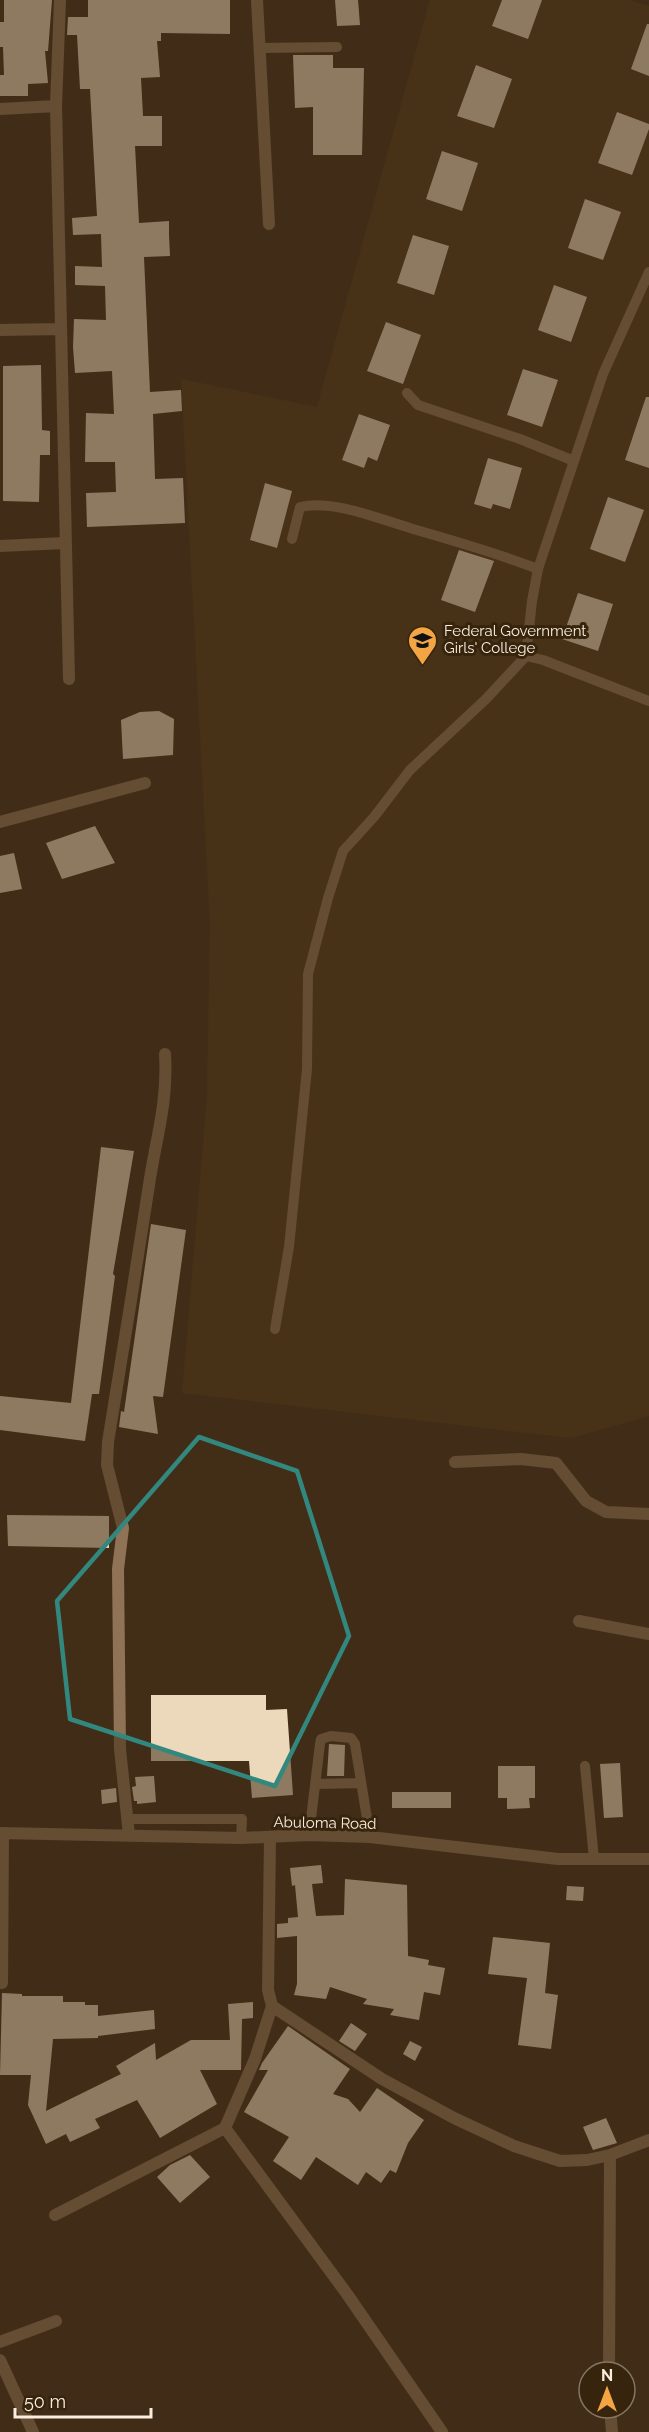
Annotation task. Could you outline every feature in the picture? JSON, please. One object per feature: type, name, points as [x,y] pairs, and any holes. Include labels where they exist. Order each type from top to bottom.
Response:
[{"type":"street","points":[[60,0],[56,106],[69,679]]},
{"type":"street","points":[[257,0],[269,224]]},
{"type":"street","points":[[0,109],[56,106]]},
{"type":"street","points":[[0,330],[60,329]]},
{"type":"street","points":[[0,546],[65,543]]},
{"type":"street","points":[[0,822],[145,783]]},
{"type":"street","points":[[129,1835],[120,1749],[118,1569],[123,1528],[107,1465],[108,1442],[151,1171],[164,1112],[167,1084],[165,1054]]},
{"type":"street","points":[[454,1462],[522,1459],[556,1463],[586,1501],[606,1512],[649,1514]]},
{"type":"street","points":[[579,1621],[649,1635]]},
{"type":"street","points":[[1,1833],[2,1983]]},
{"type":"street","name":"Abuloma Road","points":[[1,1833],[241,1838],[309,1835],[370,1837],[558,1858],[649,1859]]},
{"type":"street","points":[[55,2215],[225,2128],[255,2059],[272,2006],[268,1990],[270,1837]]},
{"type":"street","points":[[272,2006],[382,2079],[454,2118],[514,2146],[560,2161],[587,2160],[610,2155],[649,2140]]},
{"type":"street","points":[[225,2128],[347,2294],[442,2432]]},
{"type":"street","points":[[609,2360],[610,2155]]},
{"type":"street","points":[[0,2342],[56,2321]]},
{"type":"street","points":[[0,2360],[33,2432]]},
{"type":"lane","points":[[259,48],[337,46]]},
{"type":"lane","points":[[275,1329],[288,1247],[307,1069],[308,974],[343,851],[374,817],[410,770],[486,699],[526,656],[538,569],[603,374],[649,272]]},
{"type":"lane","points":[[407,393],[418,405],[520,439],[574,461]]},
{"type":"lane","points":[[291,539],[300,507],[310,505],[349,510],[491,551],[538,569]]},
{"type":"lane","points":[[526,656],[543,660],[649,701]]},
{"type":"lane","points":[[309,1835],[321,1739],[331,1736],[353,1740],[370,1837]]},
{"type":"lane","points":[[585,1766],[594,1858]]},
{"type":"lane","points":[[315,1784],[361,1783]]},
{"type":"lane","points":[[131,1819],[242,1820],[241,1838]]},
{"type":"highlighted area","points":[[199,1437],[297,1471],[349,1636],[275,1786],[70,1719],[57,1601]]},
{"type":"shaded area","name":"Federal Government Girls' College","points":[[430,0],[629,0],[649,6],[649,1416],[571,1438],[182,1393],[207,1095],[210,924],[181,379],[317,407]]},
{"type":"building","points":[[4,0],[52,0],[48,51],[45,51],[48,83],[28,84],[28,96],[0,96],[0,75],[4,75],[3,47],[0,47],[0,22],[4,22]]},
{"type":"building","points":[[88,0],[230,0],[230,34],[161,33],[161,41],[157,41],[160,77],[141,78],[143,116],[162,116],[162,146],[135,146],[139,223],[169,221],[170,256],[144,257],[150,392],[181,390],[182,411],[153,414],[155,479],[183,478],[185,523],[87,527],[86,493],[116,492],[115,462],[85,462],[86,413],[114,414],[112,371],[75,373],[73,347],[74,319],[106,320],[105,286],[75,285],[75,266],[102,267],[101,234],[73,235],[72,218],[97,216],[90,89],[80,89],[77,35],[67,35],[68,17],[88,17]]},
{"type":"building","points":[[335,0],[358,0],[360,25],[337,26]]},
{"type":"building","points":[[502,0],[542,0],[528,39],[492,26]]},
{"type":"building","points":[[647,24],[649,24],[649,76],[631,69]]},
{"type":"building","points":[[293,55],[333,55],[333,68],[364,68],[362,155],[313,155],[313,107],[295,108]]},
{"type":"building","points":[[476,65],[512,79],[494,128],[457,116]]},
{"type":"building","points":[[617,112],[649,124],[632,175],[598,163]]},
{"type":"building","points":[[442,151],[478,163],[462,211],[426,199]]},
{"type":"building","points":[[585,199],[621,212],[603,260],[568,248]]},
{"type":"building","points":[[413,235],[449,246],[434,295],[397,283]]},
{"type":"building","points":[[554,285],[587,297],[571,342],[538,330]]},
{"type":"building","points":[[386,322],[421,335],[403,384],[367,371]]},
{"type":"building","points":[[41,365],[42,430],[50,431],[50,455],[40,455],[39,502],[3,501],[3,366]]},
{"type":"building","points":[[523,369],[558,380],[542,427],[507,415]]},
{"type":"building","points":[[646,397],[649,397],[649,468],[625,460]]},
{"type":"building","points":[[359,414],[390,425],[377,461],[368,457],[364,468],[342,460]]},
{"type":"building","points":[[488,458],[522,468],[510,509],[493,504],[491,509],[474,504]]},
{"type":"building","points":[[265,483],[292,491],[277,548],[250,540]]},
{"type":"building","points":[[608,497],[644,510],[625,562],[590,549]]},
{"type":"building","points":[[459,550],[494,561],[475,612],[441,600]]},
{"type":"building","points":[[578,593],[613,604],[598,651],[562,639]]},
{"type":"building","points":[[159,711],[174,719],[173,755],[123,759],[121,720],[140,712]]},
{"type":"building","points":[[95,826],[115,863],[62,879],[46,843]]},
{"type":"building","points":[[14,853],[22,889],[0,893],[0,856]]},
{"type":"building","points":[[101,1147],[134,1151],[113,1274],[115,1276],[99,1394],[92,1394],[85,1441],[0,1430],[0,1396],[71,1403]]},
{"type":"building","points":[[151,1224],[186,1230],[163,1397],[153,1396],[158,1434],[119,1427],[121,1411],[124,1412]]},
{"type":"building","points":[[7,1515],[109,1516],[109,1548],[8,1546]]},
{"type":"building","points":[[151,1695],[266,1695],[266,1710],[287,1709],[293,1795],[252,1798],[249,1761],[151,1761]]},
{"type":"building","points":[[329,1744],[345,1745],[344,1776],[327,1776]]},
{"type":"building","points":[[620,1763],[623,1817],[604,1818],[600,1764]]},
{"type":"building","points":[[498,1766],[535,1766],[535,1798],[529,1798],[530,1808],[507,1809],[507,1798],[498,1798]]},
{"type":"building","points":[[154,1776],[156,1802],[137,1804],[137,1801],[134,1801],[132,1787],[136,1786],[135,1777]]},
{"type":"building","points":[[116,1788],[117,1802],[102,1804],[101,1790]]},
{"type":"building","points":[[392,1792],[451,1792],[451,1808],[392,1808]]},
{"type":"building","points":[[321,1865],[323,1883],[312,1884],[316,1916],[344,1915],[345,1879],[407,1885],[408,1956],[429,1960],[428,1965],[445,1968],[440,1995],[424,1992],[419,2020],[390,2015],[394,2009],[363,2004],[367,1999],[330,1987],[326,1999],[294,1995],[297,1984],[297,1936],[277,1938],[277,1924],[288,1923],[288,1918],[298,1917],[295,1885],[292,1886],[290,1868]]},
{"type":"building","points":[[567,1886],[584,1887],[583,1901],[566,1900]]},
{"type":"building","points":[[493,1937],[550,1943],[545,1993],[558,1995],[551,2049],[518,2045],[527,1978],[488,1974]]},
{"type":"building","points":[[2,1993],[22,1994],[22,1996],[63,1996],[63,2002],[85,2002],[85,2005],[98,2005],[98,2016],[154,2010],[155,2029],[98,2036],[98,2038],[53,2039],[46,2111],[121,2074],[116,2066],[155,2043],[156,2060],[191,2040],[230,2040],[228,2004],[253,2002],[253,2018],[242,2019],[241,2070],[200,2070],[217,2104],[160,2138],[137,2100],[95,2119],[100,2128],[70,2142],[66,2134],[46,2144],[28,2105],[31,2075],[0,2075]]},
{"type":"building","points":[[351,2023],[367,2034],[355,2051],[339,2041]]},
{"type":"building","points":[[288,2026],[350,2069],[333,2094],[348,2099],[360,2112],[377,2088],[424,2120],[408,2143],[396,2173],[390,2170],[381,2183],[366,2172],[358,2185],[316,2157],[301,2180],[273,2161],[289,2137],[244,2112],[268,2070],[259,2070],[262,2063]]},
{"type":"building","points":[[410,2041],[422,2047],[415,2061],[403,2054]]},
{"type":"building","points":[[606,2118],[617,2143],[593,2150],[583,2127]]},
{"type":"building","points":[[190,2155],[210,2177],[180,2203],[157,2177],[170,2165]]},
{"type":"place","name":"Federal Government Girls' College","points":[[423,666]]}]
